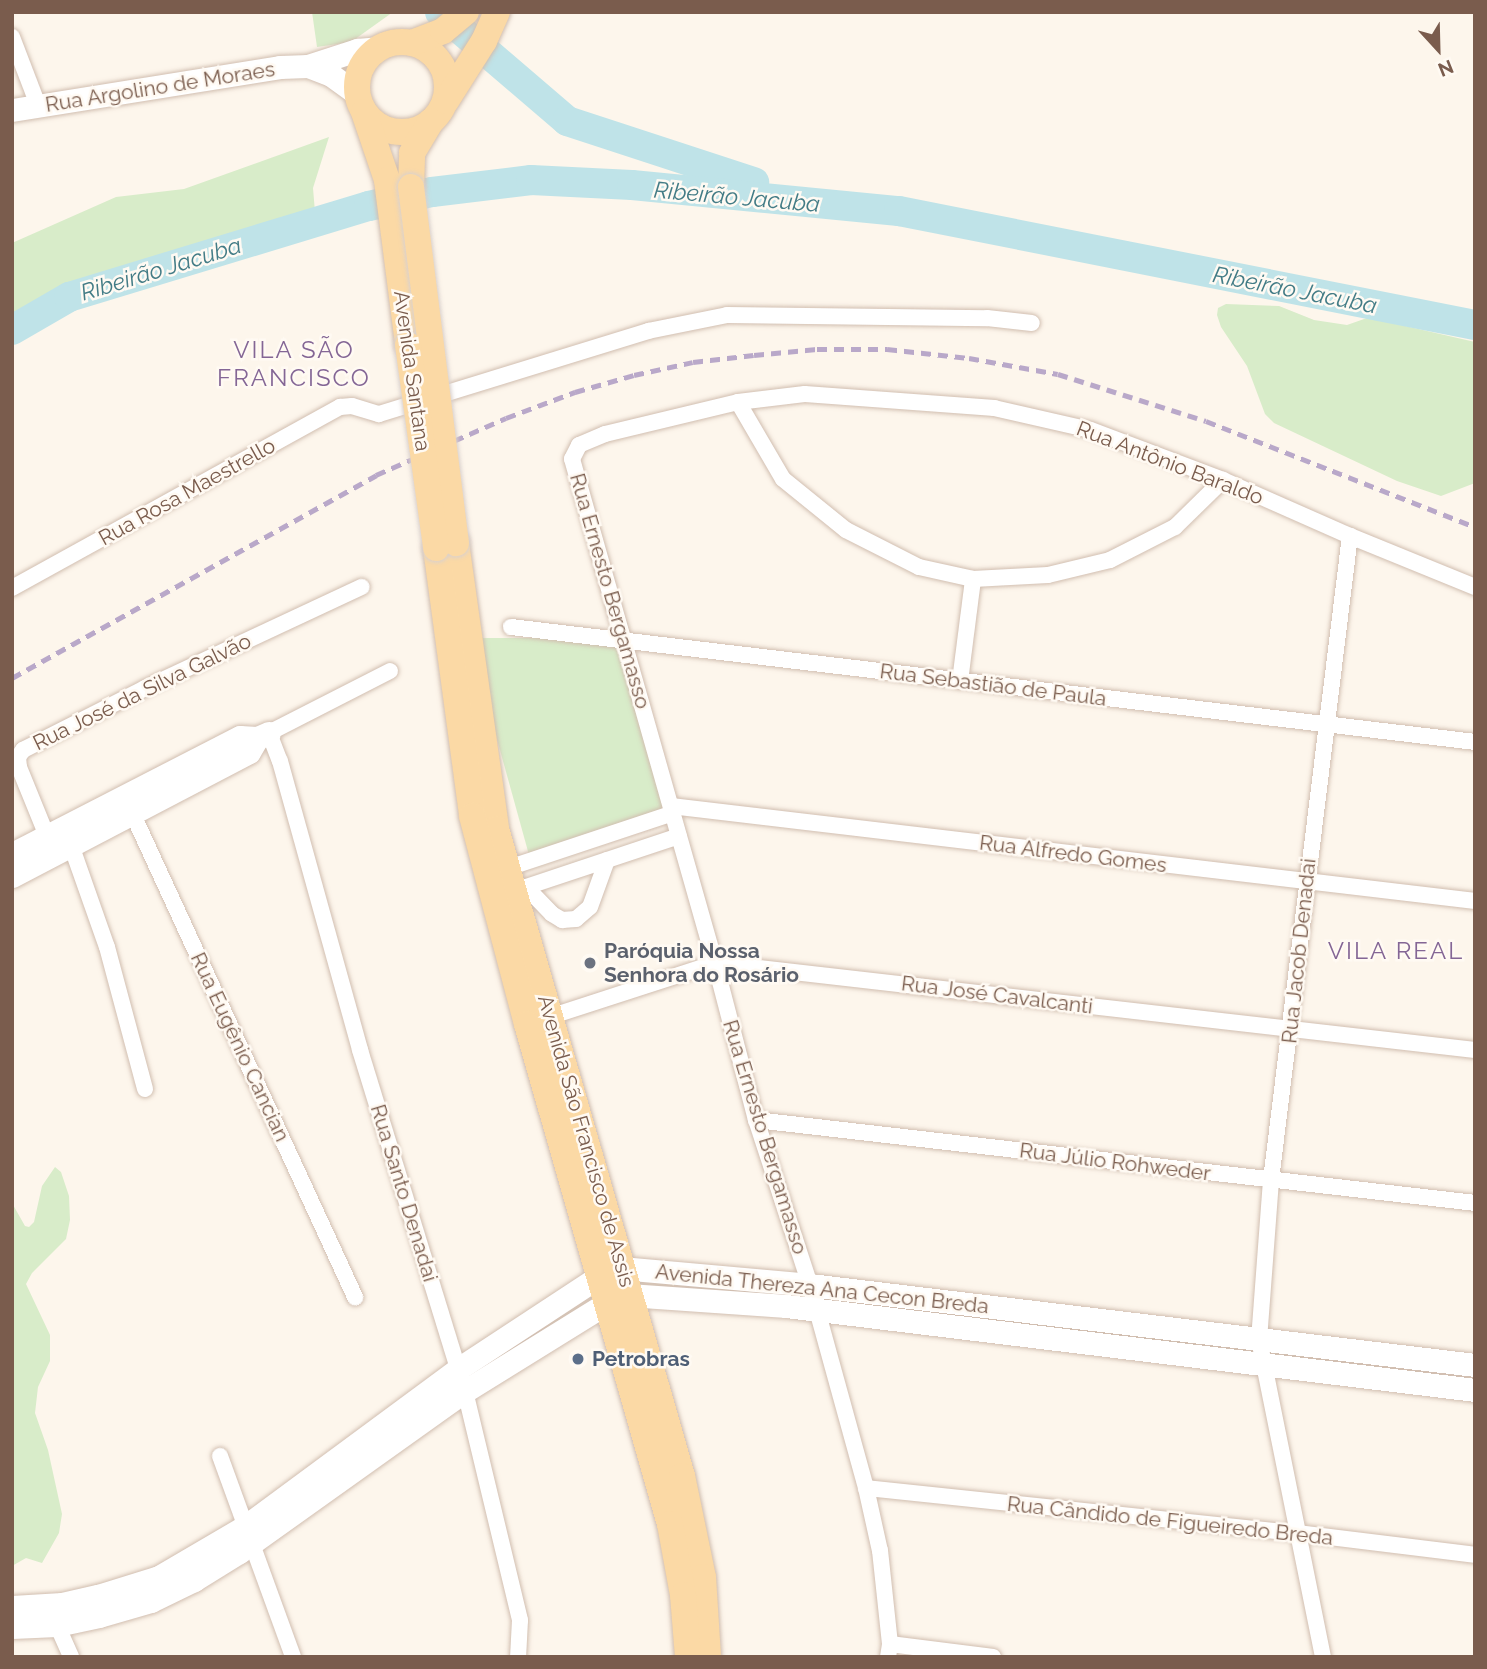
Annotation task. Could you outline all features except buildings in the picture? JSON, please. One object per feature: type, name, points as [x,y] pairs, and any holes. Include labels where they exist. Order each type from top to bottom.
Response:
[{"type":"main road","name":"Avenida Santana","points":[[458,629],[399,189],[412,153],[479,49],[497,12]]},
{"type":"main road","points":[[360,102],[360,68],[378,48],[394,42],[412,43],[457,20]]},
{"type":"main road","name":"Avenida Santana","points":[[412,43],[435,56],[444,71],[447,88],[437,113]]},
{"type":"main road","name":"Rua Argolino de Moraes","points":[[12,110],[280,68],[308,66],[356,50],[378,48]]},
{"type":"main road","points":[[308,66],[331,75],[360,102],[379,126],[400,132],[421,127],[437,113]]},
{"type":"main road","name":"Avenida Santana","points":[[360,102],[384,168],[399,189]]},
{"type":"main road","name":"Avenida São Francisco de Assis","points":[[458,629],[505,884],[539,1020],[618,1299],[682,1476],[703,1577],[708,1657]]},
{"type":"main road","points":[[12,876],[57,844],[129,805],[240,737],[263,735]]},
{"type":"main road","points":[[12,854],[57,844]]},
{"type":"main road","points":[[12,1627],[57,1625],[151,1601],[194,1580],[248,1535],[610,1272]]},
{"type":"main road","name":"Avenida Thereza Ana Cecon Breda","points":[[610,1272],[810,1285],[1475,1365]]},
{"type":"main road","points":[[462,1380],[618,1299]]},
{"type":"main road","name":"Avenida São Francisco de Assis","points":[[618,1299],[670,1524],[683,1595],[688,1657]]},
{"type":"main road","name":"Avenida Thereza Ana Cecon Breda","points":[[618,1299],[817,1310],[1264,1367],[1475,1390]]},
{"type":"main road","points":[[12,1607],[62,1604],[98,1596],[159,1577],[248,1535]]},
{"type":"street","points":[[12,37],[38,105]]},
{"type":"street","name":"Rua Rosa Maestrello","points":[[12,589],[340,407],[364,408],[379,414],[485,383],[571,352],[648,331],[727,315],[987,318],[1032,323]]},
{"type":"street","name":"Rua Antônio Baraldo","points":[[572,459],[579,445],[591,438],[738,402],[805,394],[994,408],[1091,430],[1223,481],[1350,537],[1475,586]]},
{"type":"street","points":[[738,402],[783,479],[846,530],[919,567],[973,579],[1048,575],[1110,560],[1175,527],[1223,481]]},
{"type":"street","name":"Rua Ernesto Bergamasso","points":[[572,459],[715,963],[756,1120],[810,1285],[866,1488],[880,1551],[889,1651]]},
{"type":"street","name":"Rua Jacob Denadai","points":[[1323,1657],[1259,1340],[1271,1180],[1350,537]]},
{"type":"street","points":[[960,681],[973,579]]},
{"type":"street","name":"Rua José da Silva Galvão","points":[[57,844],[19,767],[18,757],[23,750],[145,688],[362,587]]},
{"type":"street","name":"Rua Sebastião de Paula","points":[[511,627],[1475,742]]},
{"type":"street","points":[[263,735],[390,671]]},
{"type":"street","name":"Rua Santo Denadai","points":[[263,735],[280,761],[360,1050],[462,1380],[520,1620],[518,1657]]},
{"type":"street","name":"Rua Eugênio Cancian","points":[[129,805],[355,1297]]},
{"type":"street","points":[[505,884],[672,810]]},
{"type":"street","name":"Rua Alfredo Gomes","points":[[672,810],[1475,901]]},
{"type":"street","points":[[505,884],[607,860],[679,836]]},
{"type":"street","points":[[57,844],[107,947],[145,1089]]},
{"type":"street","points":[[505,884],[562,920],[576,919],[590,907],[607,860]]},
{"type":"street","name":"Rua José Cavalcanti","points":[[539,1020],[715,963],[1475,1050]]},
{"type":"street","name":"Rua Júlio Rohweder","points":[[756,1120],[1475,1203]]},
{"type":"street","points":[[220,1456],[293,1657]]},
{"type":"street","name":"Rua Cândido de Figueiredo Breda","points":[[866,1488],[1297,1533],[1475,1555]]},
{"type":"street","points":[[57,1625],[71,1657]]},
{"type":"street","points":[[889,1651],[993,1657]]},
{"type":"green space","points":[[312,12],[393,12],[351,42],[317,47]]},
{"type":"green space","points":[[329,137],[313,188],[315,212],[60,292],[12,315],[12,243],[116,197],[184,189]]},
{"type":"green space","points":[[1226,304],[1279,306],[1314,320],[1347,325],[1384,312],[1388,319],[1401,325],[1475,342],[1475,483],[1441,496],[1397,481],[1274,423],[1265,414],[1247,366],[1221,327],[1218,308]]},
{"type":"green space","points":[[469,638],[579,638],[612,644],[620,653],[664,809],[529,855]]},
{"type":"green space","points":[[55,1167],[61,1172],[69,1196],[70,1220],[66,1239],[32,1273],[26,1284],[50,1335],[50,1361],[38,1387],[35,1413],[48,1450],[62,1514],[59,1533],[42,1563],[26,1558],[12,1566],[12,1203],[25,1226],[29,1227],[34,1222],[42,1186]]},
{"type":"waterway","points":[[440,12],[567,121],[754,182]]},
{"type":"waterway","name":"Ribeirão Jacuba","points":[[12,330],[69,297],[369,206],[432,192],[531,180],[632,185],[899,211],[1475,325]]},
{"type":"railway","points":[[12,678],[376,475],[506,418],[575,392],[634,375],[693,362],[754,355],[817,349],[887,349],[969,358],[1058,374],[1206,421],[1475,527]]},
{"type":"place","name":"Paróquia Nossa Senhora do Rosário","points":[[590,963]]},
{"type":"place","name":"Petrobras","points":[[578,1359]]},
{"type":"district","name":"VILA SÃO FRANCISCO","points":[[294,364]]},
{"type":"district","name":"VILA REAL","points":[[1396,951]]}]
